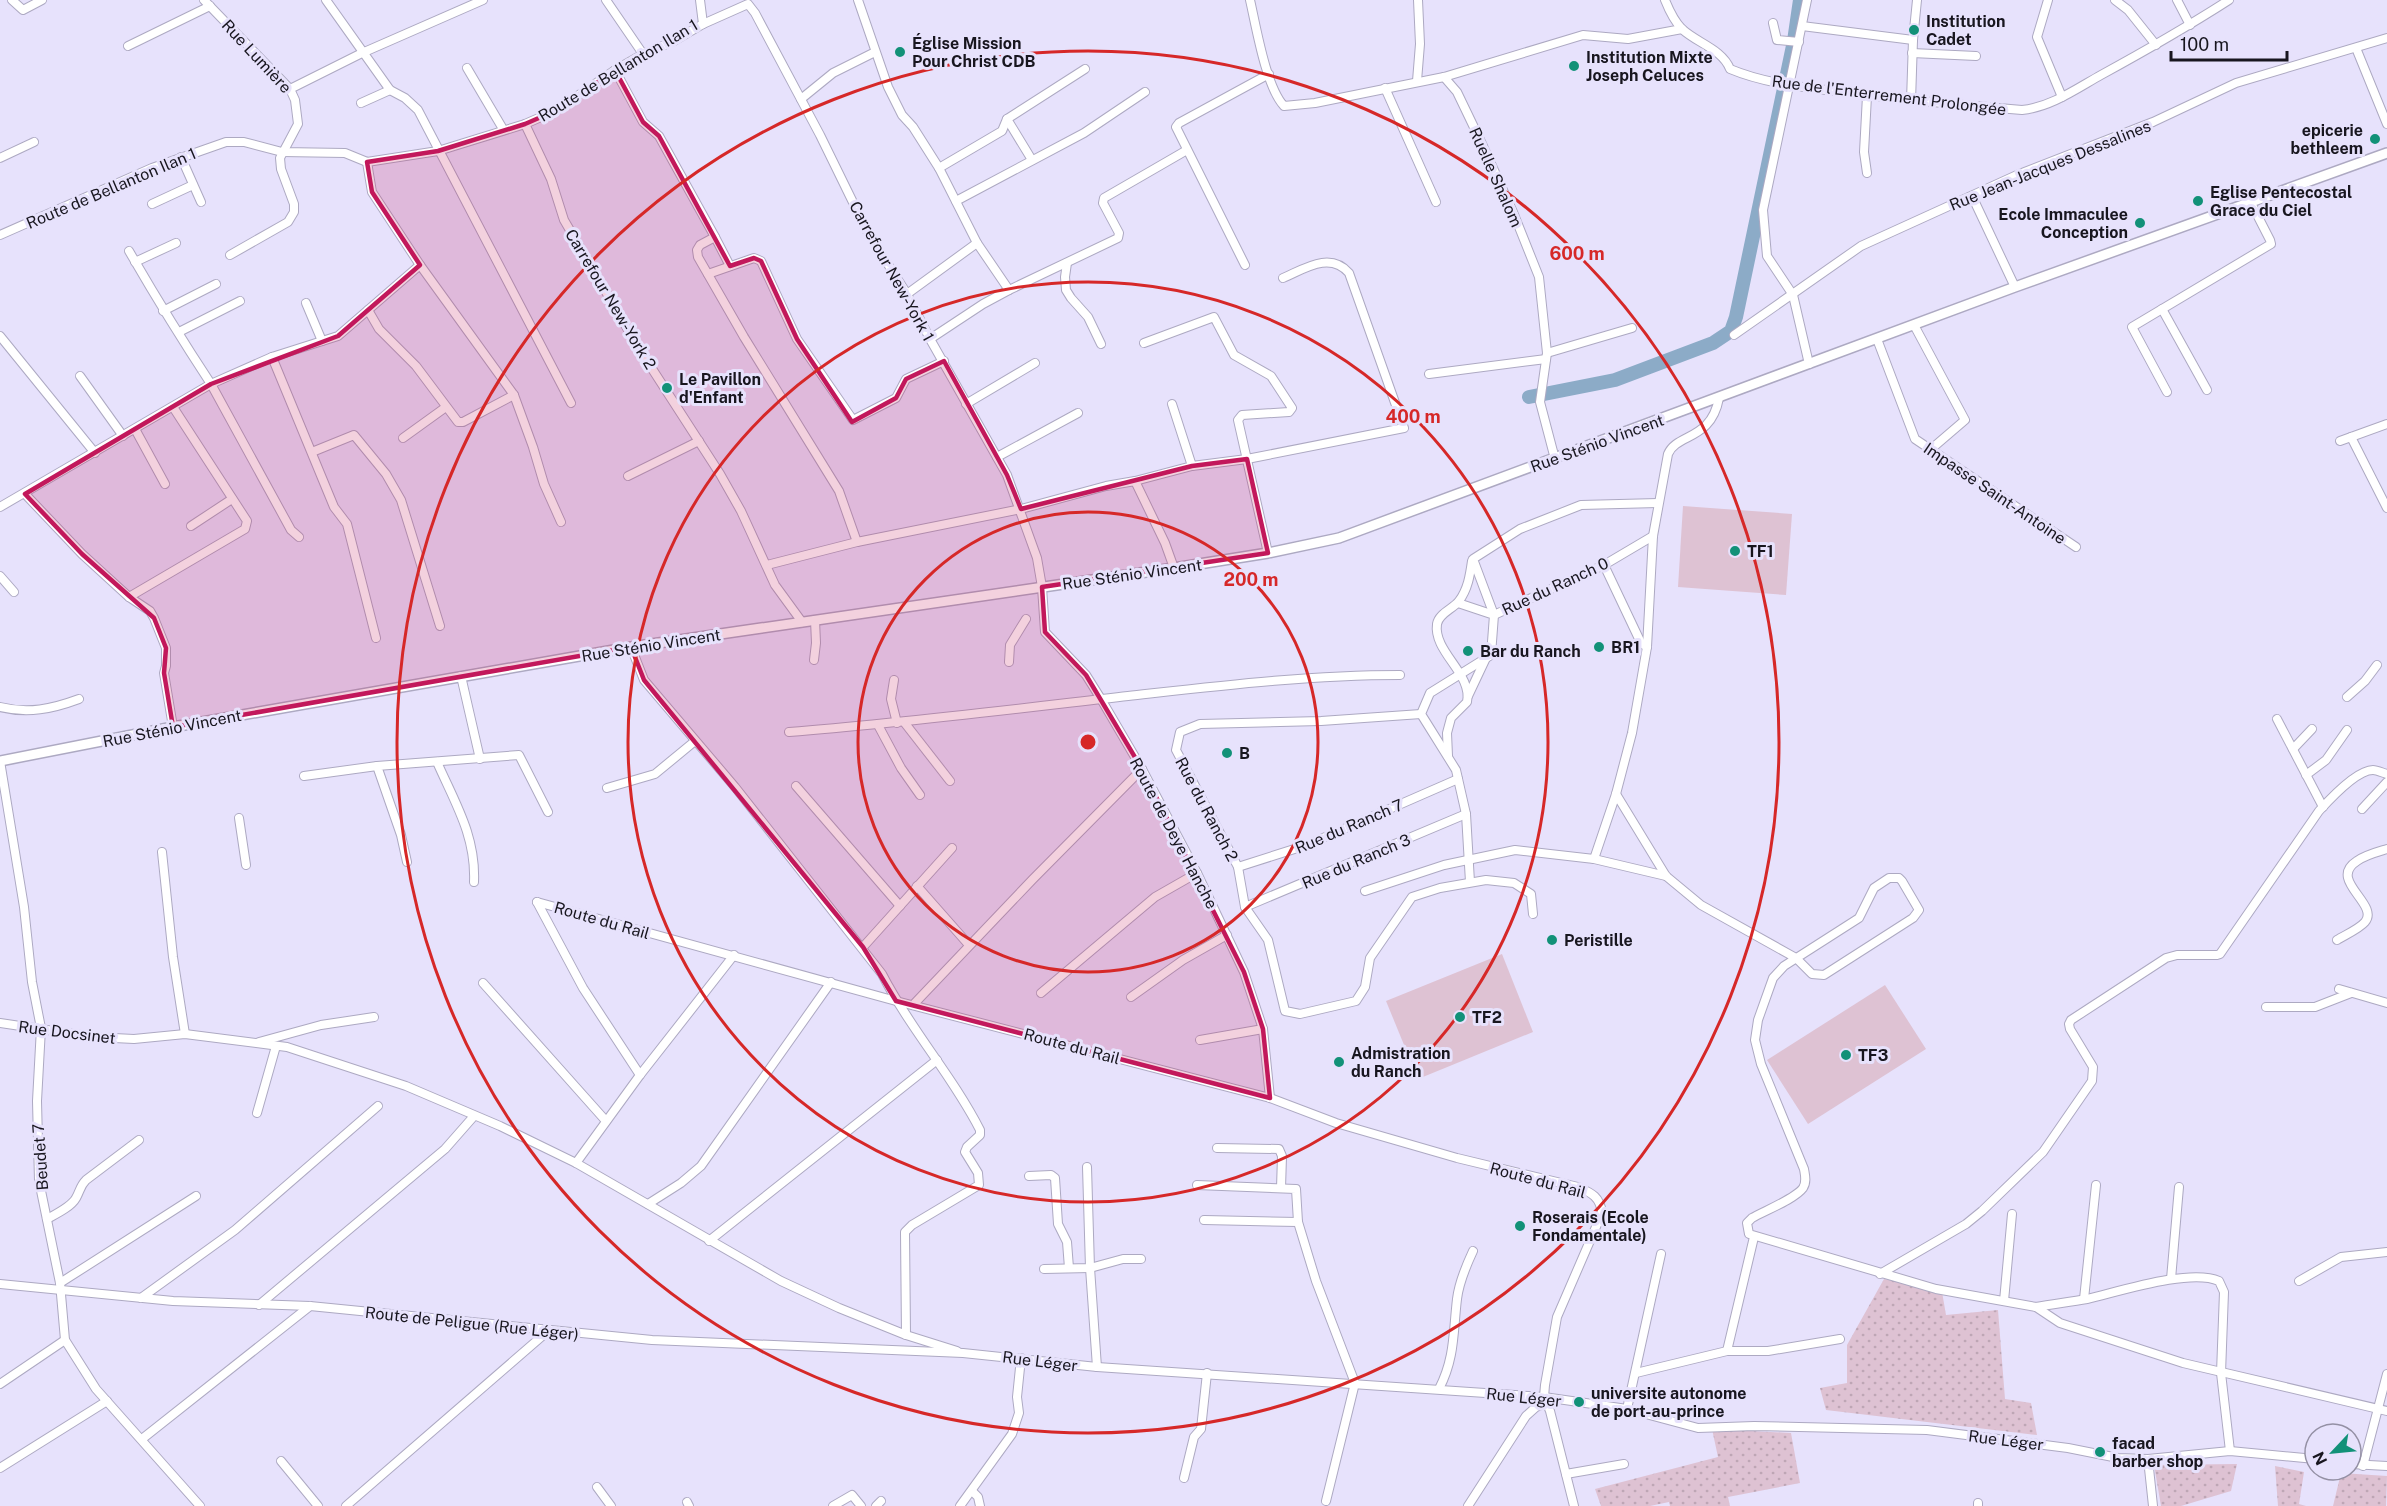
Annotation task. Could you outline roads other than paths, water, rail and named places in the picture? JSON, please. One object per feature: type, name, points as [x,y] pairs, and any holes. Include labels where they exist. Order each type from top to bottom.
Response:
[{"type":"main road","name":"Rue Sténio Vincent","points":[[0,761],[173,727],[631,646],[1174,568],[1268,553],[1339,538],[2015,287],[2387,153]]},
{"type":"street","points":[[12,0],[24,10],[42,0]]},
{"type":"street","points":[[326,0],[390,90],[414,105],[571,403]]},
{"type":"street","points":[[290,89],[362,53],[483,0]]},
{"type":"street","points":[[606,0],[643,54]]},
{"type":"street","name":"Route de Bellanton Ilan 1","points":[[0,235],[106,186],[226,142],[244,142],[282,152],[345,153],[367,162],[438,151],[525,124],[557,110],[615,70],[703,24],[700,0]]},
{"type":"street","points":[[858,0],[888,87],[902,115],[914,127],[939,168],[977,243],[1009,290]]},
{"type":"street","points":[[1250,0],[1269,74],[1278,100],[1284,106],[1315,103],[1444,77],[1583,35],[1628,39],[1682,29]]},
{"type":"street","points":[[1417,81],[1420,44],[1418,0]]},
{"type":"street","name":"Rue de l'Enterrement Prolongée","points":[[1665,0],[1671,15],[1682,29],[1726,59],[1730,69],[1751,78],[1867,96],[2022,111],[2036,109],[2062,97],[2156,45],[2229,0]]},
{"type":"street","points":[[1807,0],[1785,85],[1763,210],[1767,256],[1792,295],[1809,364]]},
{"type":"street","points":[[1911,101],[1912,53],[1917,0]]},
{"type":"street","points":[[2048,0],[2037,37],[2062,97]]},
{"type":"street","points":[[2115,0],[2128,10],[2156,45]]},
{"type":"street","points":[[2177,0],[2190,25]]},
{"type":"street","name":"Carrefour New-York 1","points":[[703,24],[751,2],[868,234],[907,294],[1007,475],[1037,558],[1042,587]]},
{"type":"street","points":[[128,46],[207,3]]},
{"type":"street","name":"Rue Lumière","points":[[207,3],[290,89],[298,112],[298,124],[282,152]]},
{"type":"street","points":[[1773,23],[1777,40],[1795,42]]},
{"type":"street","points":[[1802,26],[1913,40]]},
{"type":"street","name":"Rue Jean-Jacques Dessalines","points":[[1734,335],[1861,246],[2018,175],[2153,122],[2236,83],[2387,38]]},
{"type":"street","points":[[2356,48],[2387,124]]},
{"type":"street","points":[[801,99],[833,73],[875,52]]},
{"type":"street","points":[[1912,53],[1976,56]]},
{"type":"street","points":[[467,68],[503,129]]},
{"type":"street","points":[[939,168],[1002,131],[1006,119],[1085,69]]},
{"type":"street","points":[[615,70],[643,122],[659,136],[730,266]]},
{"type":"street","points":[[1245,265],[1176,127],[1179,123],[1269,74]]},
{"type":"street","name":"Ruelle Shalom","points":[[1444,77],[1457,92],[1477,134],[1513,212],[1539,277],[1546,356],[1540,402],[1555,459]]},
{"type":"street","points":[[1385,88],[1436,202]]},
{"type":"street","points":[[361,103],[390,90]]},
{"type":"street","points":[[956,201],[1084,134],[1145,92]]},
{"type":"street","points":[[1867,96],[1864,152],[1867,173]]},
{"type":"street","points":[[1006,119],[1032,160]]},
{"type":"street","name":"Carrefour New-York 2","points":[[525,124],[551,179],[564,219],[638,347],[741,511],[775,585],[802,622]]},
{"type":"street","points":[[0,158],[34,142]]},
{"type":"street","points":[[930,339],[983,304],[1009,290],[1118,238],[1119,233],[1103,203],[1104,198],[1187,150]]},
{"type":"street","points":[[230,255],[293,217],[294,204],[280,163],[282,152]]},
{"type":"street","points":[[181,157],[201,202]]},
{"type":"street","points":[[367,162],[372,192],[420,265],[514,395],[544,484],[561,522]]},
{"type":"street","points":[[152,204],[193,185]]},
{"type":"street","points":[[1972,196],[2015,287]]},
{"type":"street","points":[[2167,392],[2132,329],[2135,324],[2271,244],[2250,201]]},
{"type":"street","points":[[716,237],[700,245],[697,250],[708,274],[839,491],[857,542]]},
{"type":"street","points":[[135,262],[176,243]]},
{"type":"street","points":[[907,294],[977,243]]},
{"type":"street","points":[[129,251],[163,311],[179,332],[211,384],[291,530],[299,537]]},
{"type":"street","points":[[708,274],[754,258],[761,261],[797,339],[853,420],[896,398],[906,379],[944,361]]},
{"type":"street","points":[[1067,263],[1066,290],[1088,317],[1101,344]]},
{"type":"street","points":[[767,565],[857,542],[1021,509],[1192,466],[1247,459],[1404,428],[1349,273],[1338,264],[1318,263],[1283,278]]},
{"type":"street","points":[[0,507],[211,384],[272,357],[338,336],[420,265]]},
{"type":"street","points":[[163,311],[216,284]]},
{"type":"street","points":[[179,332],[240,301]]},
{"type":"street","points":[[306,303],[322,341]]},
{"type":"street","points":[[2162,309],[2207,390]]},
{"type":"street","points":[[368,310],[379,329],[416,366],[458,422],[463,422],[514,395]]},
{"type":"street","points":[[1144,343],[1214,317],[1234,355],[1271,376],[1292,410],[1239,417],[1268,553]]},
{"type":"street","points":[[1914,325],[1965,420],[1930,450]]},
{"type":"street","points":[[1429,374],[1546,356],[1632,328]]},
{"type":"street","points":[[0,336],[95,453]]},
{"type":"street","name":"Impasse Saint-Antoine","points":[[1877,339],[1915,440],[2076,547]]},
{"type":"street","points":[[272,357],[334,507],[347,524],[376,638]]},
{"type":"street","points":[[966,404],[1035,363]]},
{"type":"street","points":[[80,376],[123,436]]},
{"type":"street","points":[[1594,859],[1616,794],[1632,733],[1647,647],[1653,536],[1670,450],[1708,424],[1714,416],[1719,398]]},
{"type":"street","points":[[1172,404],[1192,466]]},
{"type":"street","points":[[129,597],[245,529],[247,521],[173,406]]},
{"type":"street","points":[[403,438],[446,407]]},
{"type":"street","points":[[997,457],[1078,414]]},
{"type":"street","points":[[2340,441],[2387,424]]},
{"type":"street","points":[[135,429],[165,483]]},
{"type":"street","points":[[312,452],[354,435],[386,474],[401,501],[440,626]]},
{"type":"street","points":[[2351,437],[2387,508]]},
{"type":"street","points":[[628,476],[699,441]]},
{"type":"street","points":[[1135,481],[1165,543],[1174,568]]},
{"type":"street","points":[[25,494],[82,554],[129,597],[150,611],[166,648],[164,673],[173,727]]},
{"type":"street","points":[[191,526],[232,499]]},
{"type":"street","points":[[1468,696],[1441,642],[1437,623],[1440,617],[1458,603],[1468,585],[1473,559],[1520,529],[1581,505],[1658,503]]},
{"type":"street","name":"Rue du Ranch 0","points":[[1473,559],[1494,615],[1604,565],[1653,536]]},
{"type":"street","points":[[1604,565],[1641,643],[1647,647]]},
{"type":"street","points":[[0,576],[14,592]]},
{"type":"street","name":"Route de Deye Hanche","points":[[1042,587],[1045,632],[1086,675],[1142,769],[1197,873],[1244,972],[1263,1029],[1269,1098]]},
{"type":"street","points":[[1458,603],[1494,615],[1491,655],[1430,693],[1421,714],[1456,770],[1466,814],[1470,882],[1486,880],[1514,883],[1531,894],[1533,914]]},
{"type":"street","points":[[1009,662],[1010,645],[1026,619]]},
{"type":"street","points":[[814,660],[815,620]]},
{"type":"street","points":[[631,646],[644,680],[863,947],[980,1130],[980,1135],[967,1147],[965,1152],[978,1173],[980,1182],[976,1188],[912,1225],[905,1232],[906,1335]]},
{"type":"street","points":[[1448,756],[1448,725],[1451,718],[1467,702],[1485,660]]},
{"type":"street","points":[[2347,697],[2365,681],[2377,664]]},
{"type":"street","points":[[789,732],[878,725],[1233,684],[1341,675],[1400,675]]},
{"type":"street","points":[[461,676],[480,759]]},
{"type":"street","points":[[894,680],[891,699],[900,722],[950,781]]},
{"type":"street","points":[[0,707],[26,712],[57,707],[79,699]]},
{"type":"street","name":"Rue du Ranch 2","points":[[1421,714],[1321,721],[1200,724],[1180,732],[1176,750],[1238,867],[1245,907],[1268,940],[1285,1011],[1300,1014],[1356,1001],[1365,987],[1370,958],[1412,897],[1470,882]]},
{"type":"street","points":[[2277,719],[2323,807]]},
{"type":"street","points":[[878,725],[901,768],[920,795]]},
{"type":"street","points":[[2293,749],[2312,729]]},
{"type":"street","points":[[2306,775],[2326,760],[2347,730]]},
{"type":"street","points":[[607,788],[655,774],[696,741]]},
{"type":"street","points":[[304,776],[377,766],[519,755],[548,812]]},
{"type":"street","name":"Beudet 7","points":[[0,761],[24,907],[32,982],[41,1028],[37,1101],[39,1181],[60,1286],[65,1340],[96,1389],[200,1506]]},
{"type":"street","points":[[437,762],[467,830],[475,861],[474,882]]},
{"type":"street","points":[[377,766],[401,835],[407,862]]},
{"type":"street","points":[[913,1005],[1142,769]]},
{"type":"street","points":[[1880,1274],[1966,1224],[2051,1143],[2092,1081],[2094,1073],[2093,1067],[2070,1029],[2069,1024],[2072,1020],[2166,958],[2177,955],[2220,954],[2323,807],[2364,773],[2373,770],[2387,774]]},
{"type":"street","name":"Rue du Ranch 7","points":[[1238,867],[1307,845],[1458,779]]},
{"type":"street","points":[[2362,809],[2387,782]]},
{"type":"street","points":[[796,786],[900,906]]},
{"type":"street","points":[[1616,794],[1666,876],[1701,905],[1796,958],[1812,974],[1824,975],[1914,918],[1919,910],[1917,903],[1899,878],[1890,878],[1871,891],[1859,918],[1796,958],[1784,966],[1773,978],[1758,1020],[1755,1040],[1761,1064],[1804,1169],[1806,1180],[1796,1194],[1747,1222],[1749,1234],[1936,1289],[2036,1306],[2084,1299],[2171,1279],[2214,1279],[2222,1286],[2224,1292],[2221,1373],[2230,1451]]},
{"type":"street","name":"Rue du Ranch 3","points":[[1245,907],[1466,814]]},
{"type":"street","points":[[239,818],[246,865]]},
{"type":"street","points":[[863,947],[952,848]]},
{"type":"street","points":[[2337,940],[2365,922],[2367,917],[2365,906],[2347,872],[2350,866],[2357,860],[2387,849]]},
{"type":"street","points":[[1365,891],[1444,865],[1515,850],[1594,859],[1666,876]]},
{"type":"street","points":[[162,852],[173,957],[185,1034]]},
{"type":"street","points":[[1041,993],[1155,897],[1197,873]]},
{"type":"street","points":[[917,886],[969,945]]},
{"type":"street","name":"Route du Rail","points":[[640,1075],[583,988],[537,902],[896,1001],[1269,1098],[1336,1123],[1457,1158],[1578,1187],[1592,1193],[1601,1202],[1602,1213],[1557,1317],[1545,1400]]},
{"type":"street","points":[[1131,997],[1184,960],[1227,935]]},
{"type":"street","points":[[576,1163],[640,1075],[734,955]]},
{"type":"street","points":[[648,1204],[681,1184],[701,1166],[831,982]]},
{"type":"street","points":[[483,983],[606,1121]]},
{"type":"street","points":[[2339,989],[2387,1003]]},
{"type":"street","points":[[2266,1007],[2315,1006],[2351,993]]},
{"type":"street","points":[[255,1043],[321,1025],[374,1017]]},
{"type":"street","name":"Rue Docsinet","points":[[0,1023],[94,1037],[134,1039],[185,1034],[287,1047],[406,1086],[576,1163],[781,1281],[906,1335],[963,1353]]},
{"type":"street","points":[[1200,1040],[1263,1029]]},
{"type":"street","points":[[257,1113],[276,1046]]},
{"type":"street","points":[[709,1241],[937,1060]]},
{"type":"street","points":[[141,1298],[235,1230],[378,1106]]},
{"type":"street","points":[[259,1305],[445,1149],[474,1116]]},
{"type":"street","points":[[47,1220],[73,1202],[86,1180],[139,1140]]},
{"type":"street","points":[[1217,1148],[1279,1149],[1282,1156],[1281,1188]]},
{"type":"street","points":[[1087,1167],[1090,1268],[1097,1367]]},
{"type":"street","points":[[1029,1176],[1051,1175],[1055,1178],[1058,1224],[1067,1242],[1069,1268]]},
{"type":"street","points":[[1197,1185],[1296,1189],[1298,1222],[1316,1281],[1355,1383],[1326,1501]]},
{"type":"street","points":[[2084,1299],[2096,1185]]},
{"type":"street","points":[[2171,1279],[2179,1187]]},
{"type":"street","points":[[60,1286],[196,1196]]},
{"type":"street","points":[[2004,1301],[2012,1214]]},
{"type":"street","points":[[1204,1220],[1298,1222]]},
{"type":"street","points":[[1727,1351],[1754,1237]]},
{"type":"street","points":[[1439,1389],[1452,1359],[1457,1298],[1463,1273],[1473,1251]]},
{"type":"street","points":[[2299,1281],[2341,1257],[2387,1252]]},
{"type":"street","points":[[1627,1409],[1661,1254]]},
{"type":"street","points":[[1044,1269],[1090,1268],[1123,1259],[1141,1260]]},
{"type":"street","name":"Route de Peligue (Rue Léger)","points":[[0,1284],[60,1286],[73,1293],[141,1298],[310,1306],[652,1340],[944,1354]]},
{"type":"street","points":[[142,1439],[310,1306]]},
{"type":"street","points":[[2036,1306],[2060,1323],[2183,1363],[2383,1410]]},
{"type":"street","points":[[346,1506],[548,1331]]},
{"type":"street","points":[[1636,1373],[1727,1351],[1768,1351],[1840,1339]]},
{"type":"street","points":[[0,1384],[65,1340]]},
{"type":"street","name":"Rue Léger","points":[[944,1354],[963,1353],[1097,1367],[1439,1389],[1556,1400],[1627,1409],[1698,1428],[1754,1426],[1927,1430],[2068,1448],[2118,1458],[2148,1460],[2230,1451],[2303,1459]]},
{"type":"street","points":[[960,1506],[1018,1422],[1021,1358]]},
{"type":"street","points":[[1184,1478],[1194,1437],[1201,1429],[1207,1373]]},
{"type":"street","points":[[2387,1374],[2383,1410],[2363,1466],[2387,1466]]},
{"type":"street","points":[[1468,1506],[1526,1416],[1545,1400],[1550,1411],[1574,1506]]},
{"type":"street","points":[[0,1468],[107,1401]]},
{"type":"street","points":[[2148,1460],[2154,1506]]},
{"type":"street","points":[[281,1461],[318,1506]]},
{"type":"street","points":[[1566,1474],[1624,1464]]},
{"type":"street","points":[[597,1487],[611,1506]]},
{"type":"street","points":[[972,1491],[978,1497],[980,1506]]},
{"type":"street","points":[[833,1506],[852,1495],[861,1506]]},
{"type":"waterway","points":[[1529,397],[1615,380],[1713,343],[1731,331],[1736,317],[1794,41],[1800,0]]},
{"type":"place","name":"Institution Cadet","points":[[1914,30]]},
{"type":"place","name":"Église Mission Pour Christ CDB","points":[[900,52]]},
{"type":"place","name":"Institution Mixte Joseph Celuces","points":[[1574,66]]},
{"type":"place","name":"epicerie bethleem","points":[[2375,139]]},
{"type":"place","name":"Eglise Pentecostal Grace du Ciel","points":[[2198,201]]},
{"type":"place","name":"Ecole Immaculee Conception","points":[[2140,223]]},
{"type":"place","name":"Le Pavillon d'Enfant","points":[[667,388]]},
{"type":"place","name":"TF1","points":[[1735,551]]},
{"type":"place","name":"BR1","points":[[1599,647]]},
{"type":"place","name":"Bar du Ranch","points":[[1468,651]]},
{"type":"place","name":"B","points":[[1227,753]]},
{"type":"place","name":"Peristille","points":[[1552,940]]},
{"type":"place","name":"TF2","points":[[1460,1017]]},
{"type":"place","name":"TF3","points":[[1846,1055]]},
{"type":"place","name":"Admistration du Ranch","points":[[1339,1062]]},
{"type":"place","name":"Roserais (Ecole Fondamentale)","points":[[1520,1226]]},
{"type":"place","name":"universite autonome de port-au-prince","points":[[1579,1402]]},
{"type":"place","name":"facad barber shop","points":[[2100,1452]]}]
